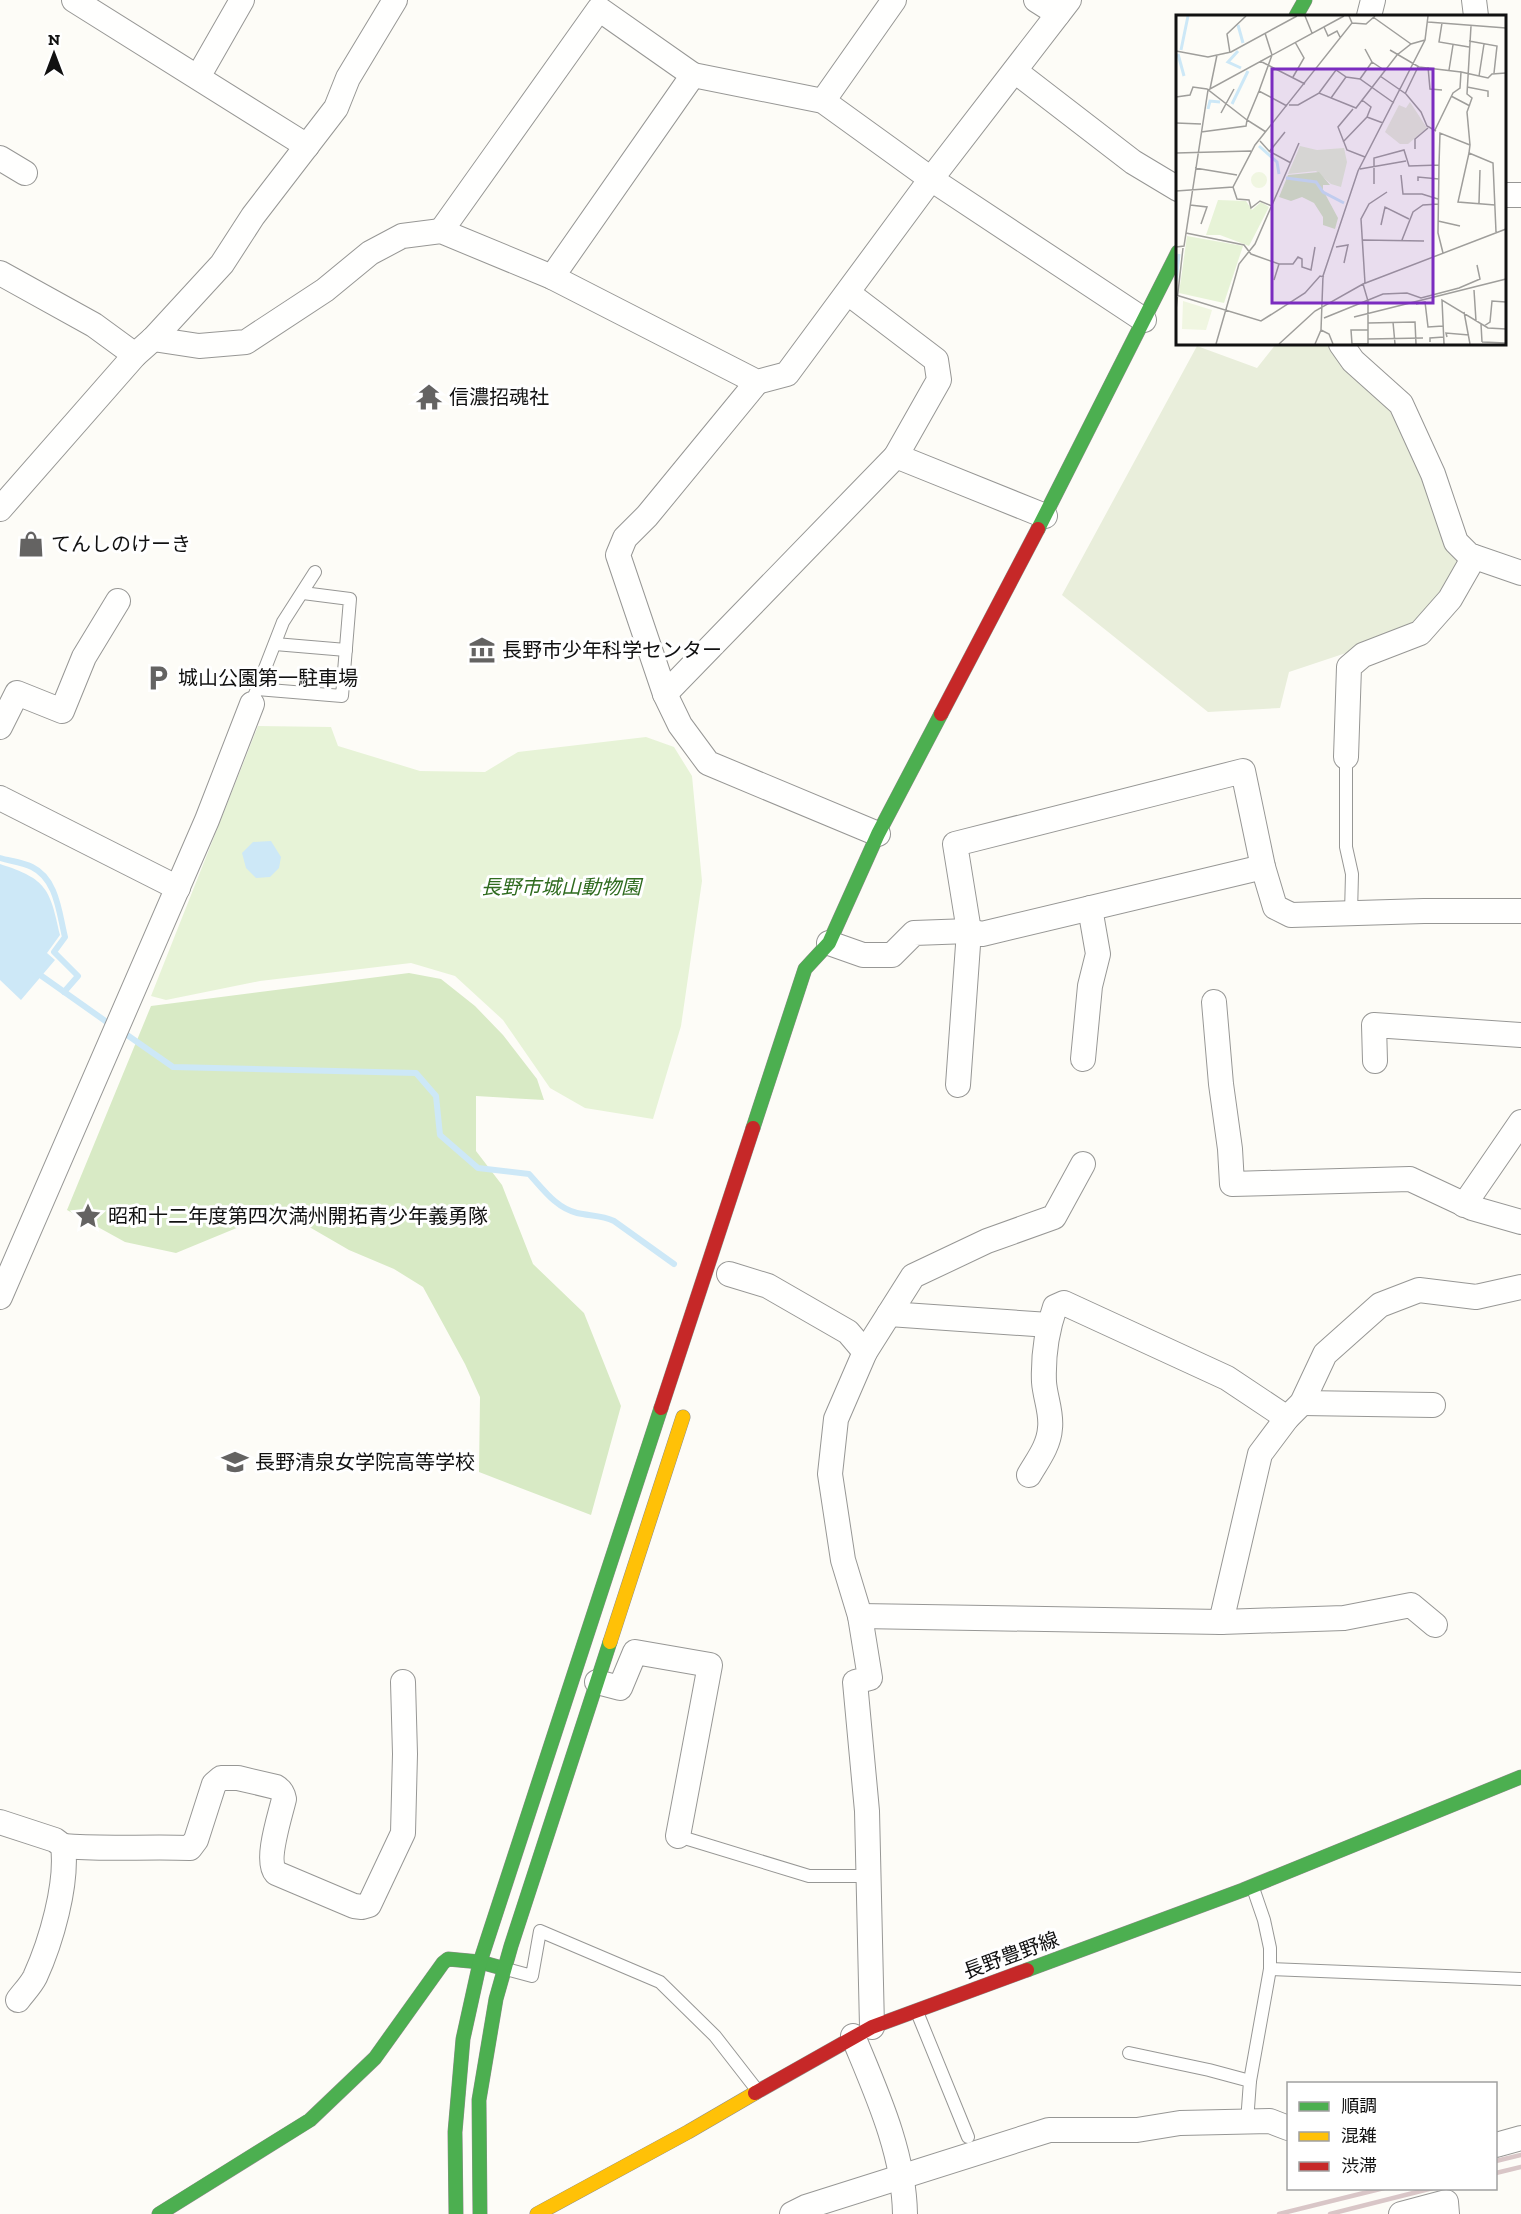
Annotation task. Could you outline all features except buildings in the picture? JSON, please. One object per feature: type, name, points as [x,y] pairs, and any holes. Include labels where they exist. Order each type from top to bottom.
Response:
[{"type":"street","points":[[74,0],[307,146]]},
{"type":"street","points":[[198,77],[242,0]]},
{"type":"street","points":[[0,509],[144,347],[222,264],[253,216],[336,108],[348,78],[395,0]]},
{"type":"street","points":[[823,101],[894,0]]},
{"type":"street","points":[[878,834],[708,763],[680,725],[665,694],[618,555],[625,538],[647,516],[757,382],[787,374],[931,179],[1064,7],[1036,0]]},
{"type":"street","points":[[1297,15],[1305,0]]},
{"type":"street","points":[[1369,15],[1373,0]]},
{"type":"street","points":[[1474,0],[1476,15]]},
{"type":"street","points":[[441,231],[599,9],[693,75],[823,101],[931,179],[1144,320]]},
{"type":"street","points":[[1015,71],[1133,162],[1176,188]]},
{"type":"street","points":[[552,277],[693,75]]},
{"type":"street","points":[[0,158],[25,173]]},
{"type":"street","points":[[0,273],[94,325],[144,347],[246,342],[325,290],[370,253],[402,236],[441,231],[552,277],[757,382]]},
{"type":"street","points":[[456,2214],[455,2132],[463,2039],[480,1962],[806,969],[828,954],[878,834],[1045,516],[1176,256]]},
{"type":"street","points":[[665,694],[896,456],[939,380],[936,360],[848,293]]},
{"type":"street","points":[[1342,345],[1353,361],[1401,404],[1433,474],[1456,542],[1469,555],[1521,573]]},
{"type":"street","points":[[896,456],[1045,516]]},
{"type":"street","points":[[1346,757],[1349,667],[1363,654],[1419,633],[1450,599],[1474,557]]},
{"type":"street","points":[[0,727],[17,693],[62,711],[84,657],[118,601]]},
{"type":"street","points":[[0,1297],[207,820],[254,697]]},
{"type":"street","points":[[958,1085],[969,931],[955,844],[1242,771],[1263,867],[1275,907],[1291,915],[1424,910],[1521,911]]},
{"type":"street","points":[[0,798],[178,888]]},
{"type":"street","points":[[828,954],[892,955],[914,933],[969,931],[982,934],[1263,867]]},
{"type":"street","points":[[1083,1059],[1090,986],[1098,954],[1090,908]]},
{"type":"street","points":[[1214,1002],[1233,1184],[1410,1179],[1464,1205],[1521,1222]]},
{"type":"street","points":[[1375,1061],[1374,1025],[1521,1035]]},
{"type":"street","points":[[1464,1205],[1521,1122]]},
{"type":"street","points":[[904,2214],[901,2176],[862,2031],[867,1811],[855,1682],[870,1678],[860,1616],[843,1560],[830,1474],[836,1419],[865,1352],[913,1276],[987,1241],[1054,1217],[1083,1164]]},
{"type":"street","points":[[729,1274],[768,1286],[848,1332],[865,1352]]},
{"type":"street","points":[[1221,1622],[1260,1454],[1295,1411],[1325,1354],[1380,1305],[1419,1290],[1476,1297],[1521,1287]]},
{"type":"street","points":[[1029,1476],[1047,1445],[1050,1428],[1044,1382],[1048,1325],[1055,1307],[1064,1303],[1295,1411],[1433,1405]]},
{"type":"street","points":[[889,1314],[1048,1325]]},
{"type":"street","points":[[480,2214],[479,2100],[488,2043],[505,1969],[689,1399]]},
{"type":"street","points":[[860,1616],[1221,1622],[1344,1618],[1411,1605],[1435,1625]]},
{"type":"street","points":[[597,1682],[620,1688],[635,1652],[710,1665],[678,1836]]},
{"type":"street","points":[[0,1822],[56,1840],[63,1846],[93,1849],[190,1848],[196,1840],[214,1784],[221,1778],[238,1778],[276,1787],[283,1794],[284,1799],[271,1858],[276,1873],[354,1906],[369,1905],[403,1833],[405,1754],[403,1682]]},
{"type":"street","name":"長野豊野線","points":[[537,2214],[688,2133],[862,2031],[1252,1887],[1521,1777]]},
{"type":"street","points":[[18,2000],[34,1978],[56,1916],[63,1877],[63,1846]]},
{"type":"street","points":[[159,2214],[310,2120],[375,2058],[448,1959],[480,1962],[505,1969]]},
{"type":"street","points":[[792,2214],[806,2207],[1049,2130],[1137,2130],[1180,2124],[1270,2121],[1287,2128]]},
{"type":"street","points":[[1497,2145],[1521,2138]]},
{"type":"street","points":[[1401,2214],[1446,2202],[1447,2214]]},
{"type":"lane","points":[[303,593],[350,599],[342,696],[254,697],[283,622],[315,572]]},
{"type":"lane","points":[[274,644],[346,650]]},
{"type":"lane","points":[[1346,757],[1346,847],[1352,874],[1351,913]]},
{"type":"lane","points":[[678,1836],[809,1876],[867,1876]]},
{"type":"lane","points":[[1247,2122],[1250,2081],[1270,1968],[1270,1948],[1264,1920],[1252,1887]]},
{"type":"lane","points":[[505,1969],[532,1976],[540,1931],[660,1982],[715,2036],[758,2092]]},
{"type":"lane","points":[[1270,1968],[1521,1978]]},
{"type":"lane","points":[[916,2011],[968,2137]]},
{"type":"lane","points":[[1129,2053],[1250,2081]]},
{"type":"green space","points":[[1275,345],[1328,345],[1344,365],[1384,401],[1415,452],[1462,564],[1425,616],[1358,649],[1289,672],[1280,708],[1208,712],[1062,595],[1197,346],[1257,368]]},
{"type":"green space","name":"長野市城山動物園","points":[[258,726],[331,727],[338,746],[420,771],[485,772],[518,752],[646,737],[674,747],[692,776],[702,881],[681,1026],[653,1119],[585,1108],[550,1088],[503,1020],[455,976],[411,963],[260,981],[166,1000],[151,996]]},
{"type":"green space","points":[[409,973],[441,979],[475,1006],[503,1035],[537,1079],[544,1100],[476,1096],[476,1151],[502,1185],[533,1264],[584,1313],[621,1406],[591,1515],[479,1472],[480,1397],[465,1364],[423,1287],[394,1269],[349,1250],[280,1210],[176,1253],[125,1242],[67,1210],[151,1006]]},
{"type":"water","points":[[271,841],[281,857],[279,868],[270,877],[256,878],[246,868],[242,853],[253,842]]},
{"type":"water","points":[[0,864],[28,875],[44,888],[53,907],[60,935],[47,953],[55,960],[21,1000],[0,980]]},
{"type":"waterway","points":[[0,858],[32,867],[40,872],[52,888],[59,907],[65,937],[54,952],[78,976],[64,992]]},
{"type":"waterway","points":[[36,972],[111,1025]]},
{"type":"waterway","points":[[120,1030],[173,1067],[416,1073],[436,1096],[440,1135],[478,1168],[529,1174],[550,1197],[569,1211],[614,1221],[674,1264]]},
{"type":"railway","points":[[1497,2161],[1521,2155]]},
{"type":"railway","points":[[1497,2173],[1521,2167]]},
{"type":"railway","points":[[1279,2214],[1376,2190]]},
{"type":"railway","points":[[1330,2214],[1425,2190]]},
{"type":"traffic: fast","points":[[1297,15],[1305,0]]},
{"type":"traffic: fast","points":[[1038,529],[1176,256]]},
{"type":"traffic: fast","points":[[753,1128],[805,969],[829,943],[878,834],[941,714]]},
{"type":"traffic: fast","points":[[456,2214],[455,2132],[463,2039],[480,1962],[661,1408]]},
{"type":"traffic: fast","points":[[480,2214],[479,2100],[496,1999],[511,1946],[610,1642]]},
{"type":"traffic: fast","points":[[1027,1970],[1243,1890],[1521,1777]]},
{"type":"traffic: fast","points":[[159,2214],[310,2120],[375,2058],[448,1959],[480,1962],[502,1968]]},
{"type":"traffic: slow","points":[[610,1642],[683,1417]]},
{"type":"traffic: slow","points":[[537,2214],[755,2093]]},
{"type":"traffic: jam","points":[[941,714],[1038,529]]},
{"type":"traffic: jam","points":[[661,1408],[753,1128]]},
{"type":"traffic: jam","points":[[755,2093],[872,2027],[1027,1970]]},
{"type":"place","name":"信濃招魂社","points":[[429,397]]},
{"type":"place","name":"てんしのけーき","points":[[31,544]]},
{"type":"place","name":"長野市少年科学センター","points":[[482,650]]},
{"type":"place","name":"城山公園第一駐車場","points":[[158,678]]},
{"type":"place","name":"昭和十二年度第四次満州開拓青少年義勇隊","points":[[88,1216]]},
{"type":"place","name":"長野清泉女学院高等学校","points":[[235,1462]]}]
